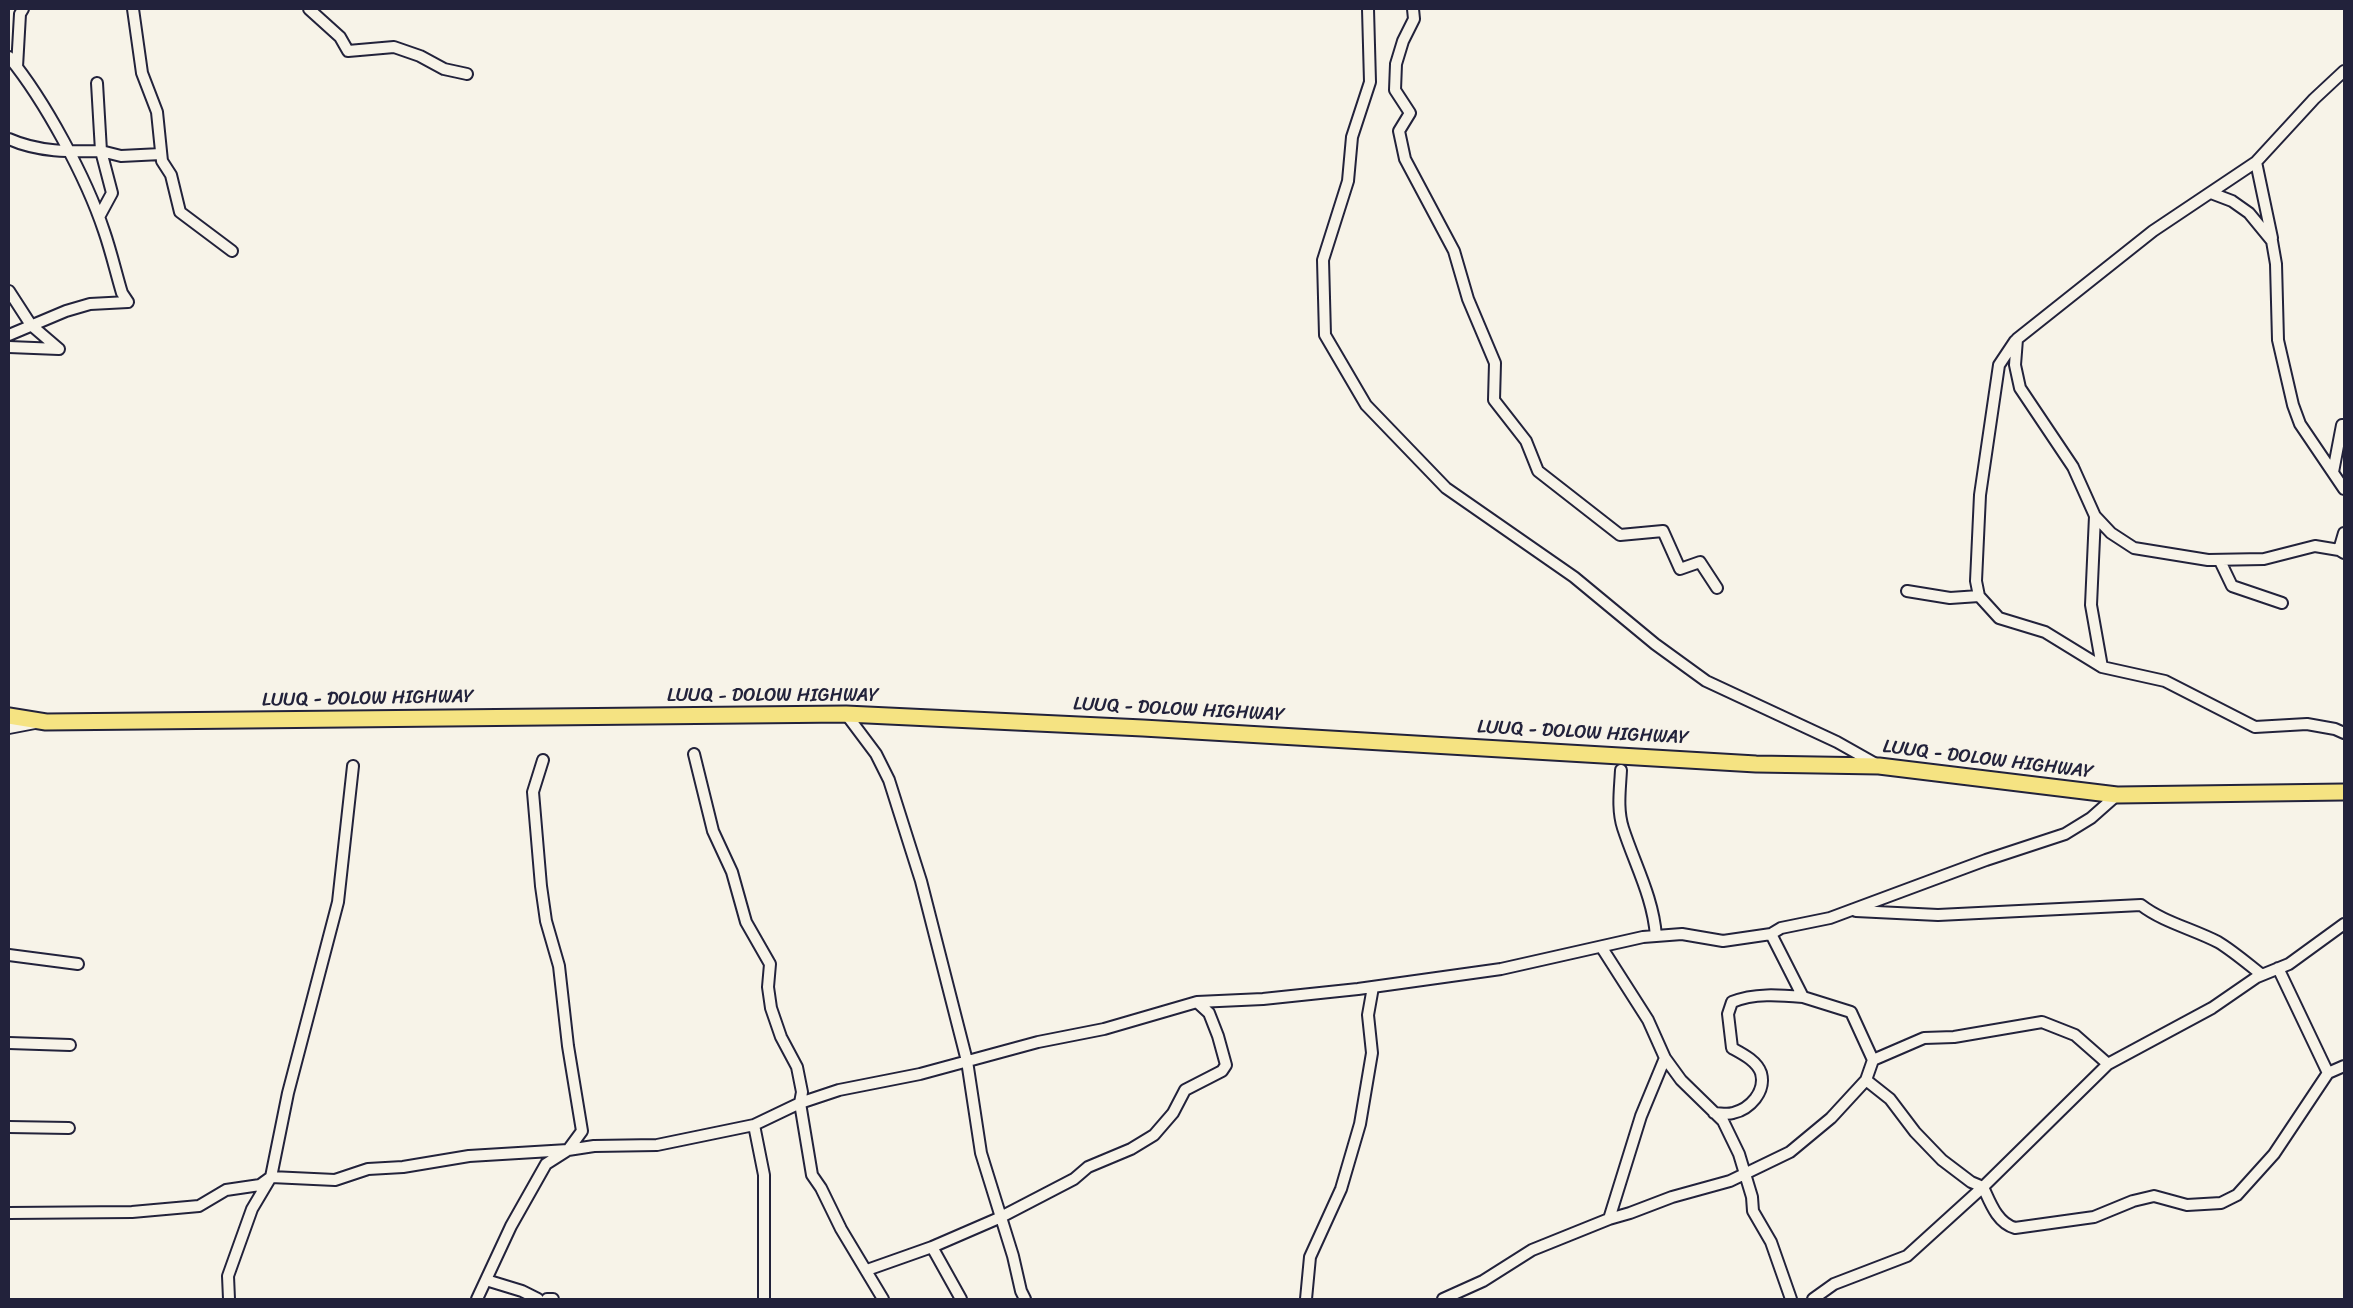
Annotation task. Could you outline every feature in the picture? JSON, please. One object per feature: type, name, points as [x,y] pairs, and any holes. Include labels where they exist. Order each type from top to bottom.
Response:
[{"type":"main road","name":"LUUQ - DOLOW HIGHWAY","points":[[9,716],[46,722],[846,714],[1142,728],[1756,764],[1879,766],[2117,795],[2344,792]]},
{"type":"street","points":[[17,67],[20,14],[23,9]]},
{"type":"street","points":[[132,9],[142,73],[157,112],[162,160],[171,176],[180,212],[232,251]]},
{"type":"street","points":[[310,9],[340,37],[348,51],[394,47],[420,56],[444,69],[468,74]]},
{"type":"street","points":[[1368,9],[1370,82],[1352,137],[1348,181],[1323,260],[1325,336],[1366,405],[1446,488],[1574,577],[1655,644],[1706,680],[1837,742],[1879,766]]},
{"type":"street","points":[[1413,9],[1414,19],[1403,41],[1396,64],[1395,90],[1410,113],[1399,131],[1405,159],[1454,251],[1468,299],[1495,363],[1494,400],[1526,441],[1538,471],[1620,535],[1663,531],[1680,569],[1700,562],[1717,588]]},
{"type":"street","points":[[9,58],[17,67],[69,152],[99,216],[122,294],[128,302],[90,304],[9,335]]},
{"type":"street","points":[[2343,730],[2307,724],[2255,727],[2165,681],[2102,667],[2045,632],[1999,618],[1979,596],[1976,581],[1980,495],[2000,365],[2017,339],[2153,231],[2256,162],[2314,99],[2344,71]]},
{"type":"street","points":[[97,83],[101,151],[112,194],[99,216]]},
{"type":"street","points":[[9,139],[26,146],[69,152],[101,151],[121,156],[161,154]]},
{"type":"street","points":[[2256,162],[2276,264],[2278,340],[2293,404],[2300,424],[2344,489]]},
{"type":"street","points":[[2211,192],[2232,201],[2249,213],[2272,241]]},
{"type":"street","points":[[9,291],[31,325],[59,349],[9,347]]},
{"type":"street","points":[[2017,339],[2015,365],[2020,388],[2074,467],[2095,516],[2111,533],[2134,548],[2220,561],[2264,559],[2315,546],[2341,552],[2344,533]]},
{"type":"street","points":[[2333,472],[2342,425]]},
{"type":"street","points":[[2095,516],[2091,605],[2102,667]]},
{"type":"street","points":[[2220,561],[2232,586],[2282,603]]},
{"type":"street","points":[[1907,591],[1950,598],[1979,596]]},
{"type":"street","points":[[846,714],[876,754],[889,780],[921,881],[967,1061],[981,1153],[999,1218],[1013,1256],[1021,1292],[1025,1299]]},
{"type":"street","points":[[9,728],[46,722]]},
{"type":"street","points":[[694,754],[713,831],[732,872],[746,922],[770,964],[768,987],[771,1008],[781,1037],[797,1067],[802,1092],[800,1103],[809,1147],[812,1175],[822,1188],[851,1245],[883,1299]]},
{"type":"street","points":[[477,1299],[511,1226],[546,1164],[568,1150],[582,1131],[568,1046],[559,966],[546,922],[541,886],[533,792],[543,760]]},
{"type":"street","points":[[229,1299],[228,1276],[252,1209],[271,1177],[288,1093],[338,902],[353,766]]},
{"type":"street","points":[[1621,770],[1619,802],[1623,827],[1640,868],[1655,917],[1656,936]]},
{"type":"street","points":[[9,1213],[132,1212],[199,1206],[226,1190],[260,1185],[271,1177],[336,1180],[368,1169],[403,1167],[469,1156],[568,1150],[594,1146],[657,1145],[754,1125],[800,1103],[839,1090],[920,1074],[1038,1042],[1104,1029],[1197,1002],[1264,999],[1372,987],[1501,969],[1656,936],[1682,934],[1723,940],[1771,934],[1781,928],[1830,918],[1986,860],[2066,834],[2090,818],[2117,795]]},
{"type":"street","points":[[1850,910],[1938,915],[2141,905],[2153,914],[2220,943],[2262,975]]},
{"type":"street","points":[[1813,1299],[1834,1284],[1907,1256],[1983,1187],[2108,1064],[2212,1008],[2262,975],[2289,964],[2344,924]]},
{"type":"street","points":[[1771,934],[1803,997]]},
{"type":"street","points":[[1602,948],[1648,1020],[1664,1058],[1681,1080],[1723,1122],[1739,1154],[1752,1197],[1753,1211],[1771,1242],[1791,1299]]},
{"type":"street","points":[[9,955],[78,964]]},
{"type":"street","points":[[2278,968],[2328,1073]]},
{"type":"street","points":[[1306,1299],[1310,1257],[1341,1189],[1360,1124],[1372,1053],[1368,1015],[1372,987]]},
{"type":"street","points":[[1443,1299],[1482,1281],[1532,1250],[1609,1219],[1630,1214],[1672,1197],[1730,1181],[1790,1152],[1832,1118],[1866,1080],[1873,1060],[1851,1012],[1803,997],[1769,996],[1743,998],[1732,1002],[1728,1014],[1732,1048],[1751,1059],[1760,1073],[1760,1092],[1751,1105],[1732,1114],[1714,1113]]},
{"type":"street","points":[[867,1270],[932,1247],[999,1218],[1074,1179],[1088,1167],[1131,1150],[1154,1135],[1174,1113],[1185,1090],[1222,1071],[1226,1065],[1209,1013],[1197,1002]]},
{"type":"street","points":[[1873,1060],[1924,1038],[1954,1037],[2042,1022],[2075,1035],[2108,1064]]},
{"type":"street","points":[[9,1043],[70,1045]]},
{"type":"street","points":[[1609,1219],[1641,1116],[1664,1058]]},
{"type":"street","points":[[1866,1080],[1890,1099],[1915,1132],[1942,1160],[1971,1182],[1983,1187],[1994,1210],[2007,1225],[2015,1228],[2094,1217],[2133,1201],[2154,1196],[2187,1204],[2221,1202],[2237,1195],[2274,1154],[2328,1073],[2344,1066]]},
{"type":"street","points":[[754,1125],[764,1176],[764,1299]]},
{"type":"street","points":[[9,1127],[69,1128]]},
{"type":"street","points":[[932,1247],[961,1299]]},
{"type":"street","points":[[486,1280],[522,1291],[538,1299]]},
{"type":"street","points":[[547,1299],[552,1299]]}]
